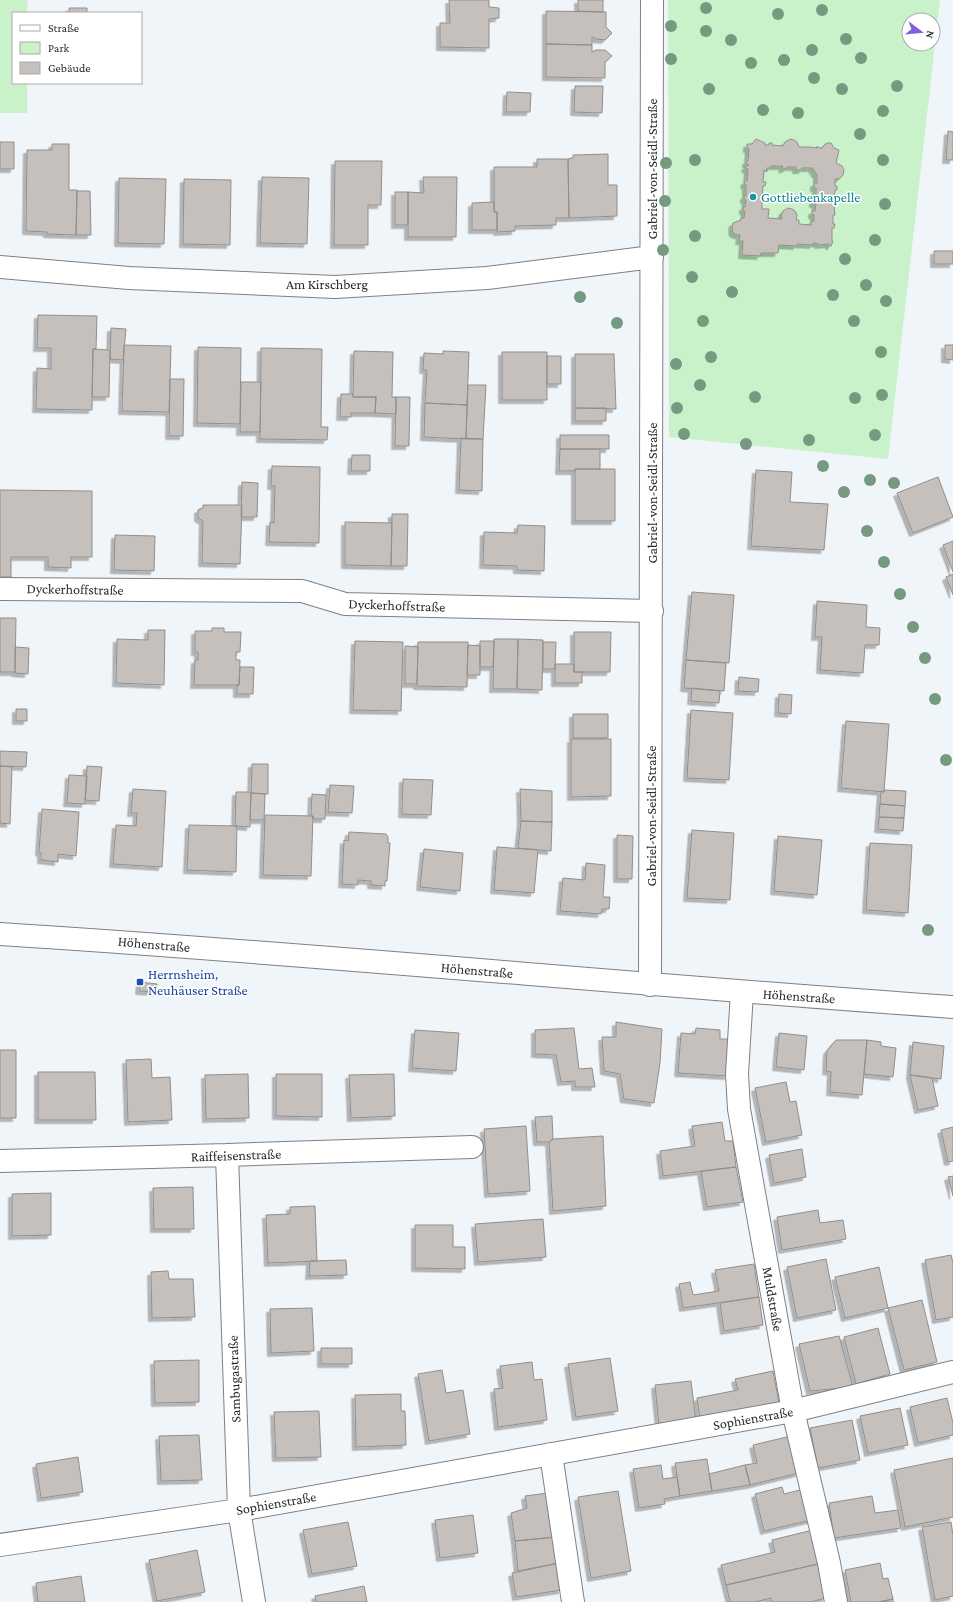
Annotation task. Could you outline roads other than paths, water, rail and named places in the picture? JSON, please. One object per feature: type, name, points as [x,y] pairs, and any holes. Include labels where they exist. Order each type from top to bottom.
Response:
[{"type":"street","name":"Gabriel-von-Seidl-Straße","points":[[650,985],[652,611],[652,0]]},
{"type":"street","name":"Am Kirschberg","points":[[0,267],[129,278],[335,287],[487,278],[652,257]]},
{"type":"street","name":"Dyckerhoffstraße","points":[[0,588],[302,591],[345,604],[652,611]]},
{"type":"street","name":"Höhenstraße","points":[[0,934],[123,942],[650,985],[953,1007]]},
{"type":"street","name":"Muldstraße","points":[[742,992],[737,1074],[739,1109],[793,1411],[829,1563],[836,1602]]},
{"type":"street","name":"Raiffeisenstraße","points":[[0,1161],[472,1147]]},
{"type":"street","name":"Sambugastraße","points":[[227,1155],[239,1510],[254,1602]]},
{"type":"street","name":"Sophienstraße","points":[[0,1545],[239,1510],[793,1411],[953,1372]]},
{"type":"street","points":[[551,1454],[573,1602]]},
{"type":"place","name":"Gottliebenkapelle","points":[[753,197]]},
{"type":"place","name":"Herrnsheim, Neuhäuser Straße","points":[[140,982]]}]
